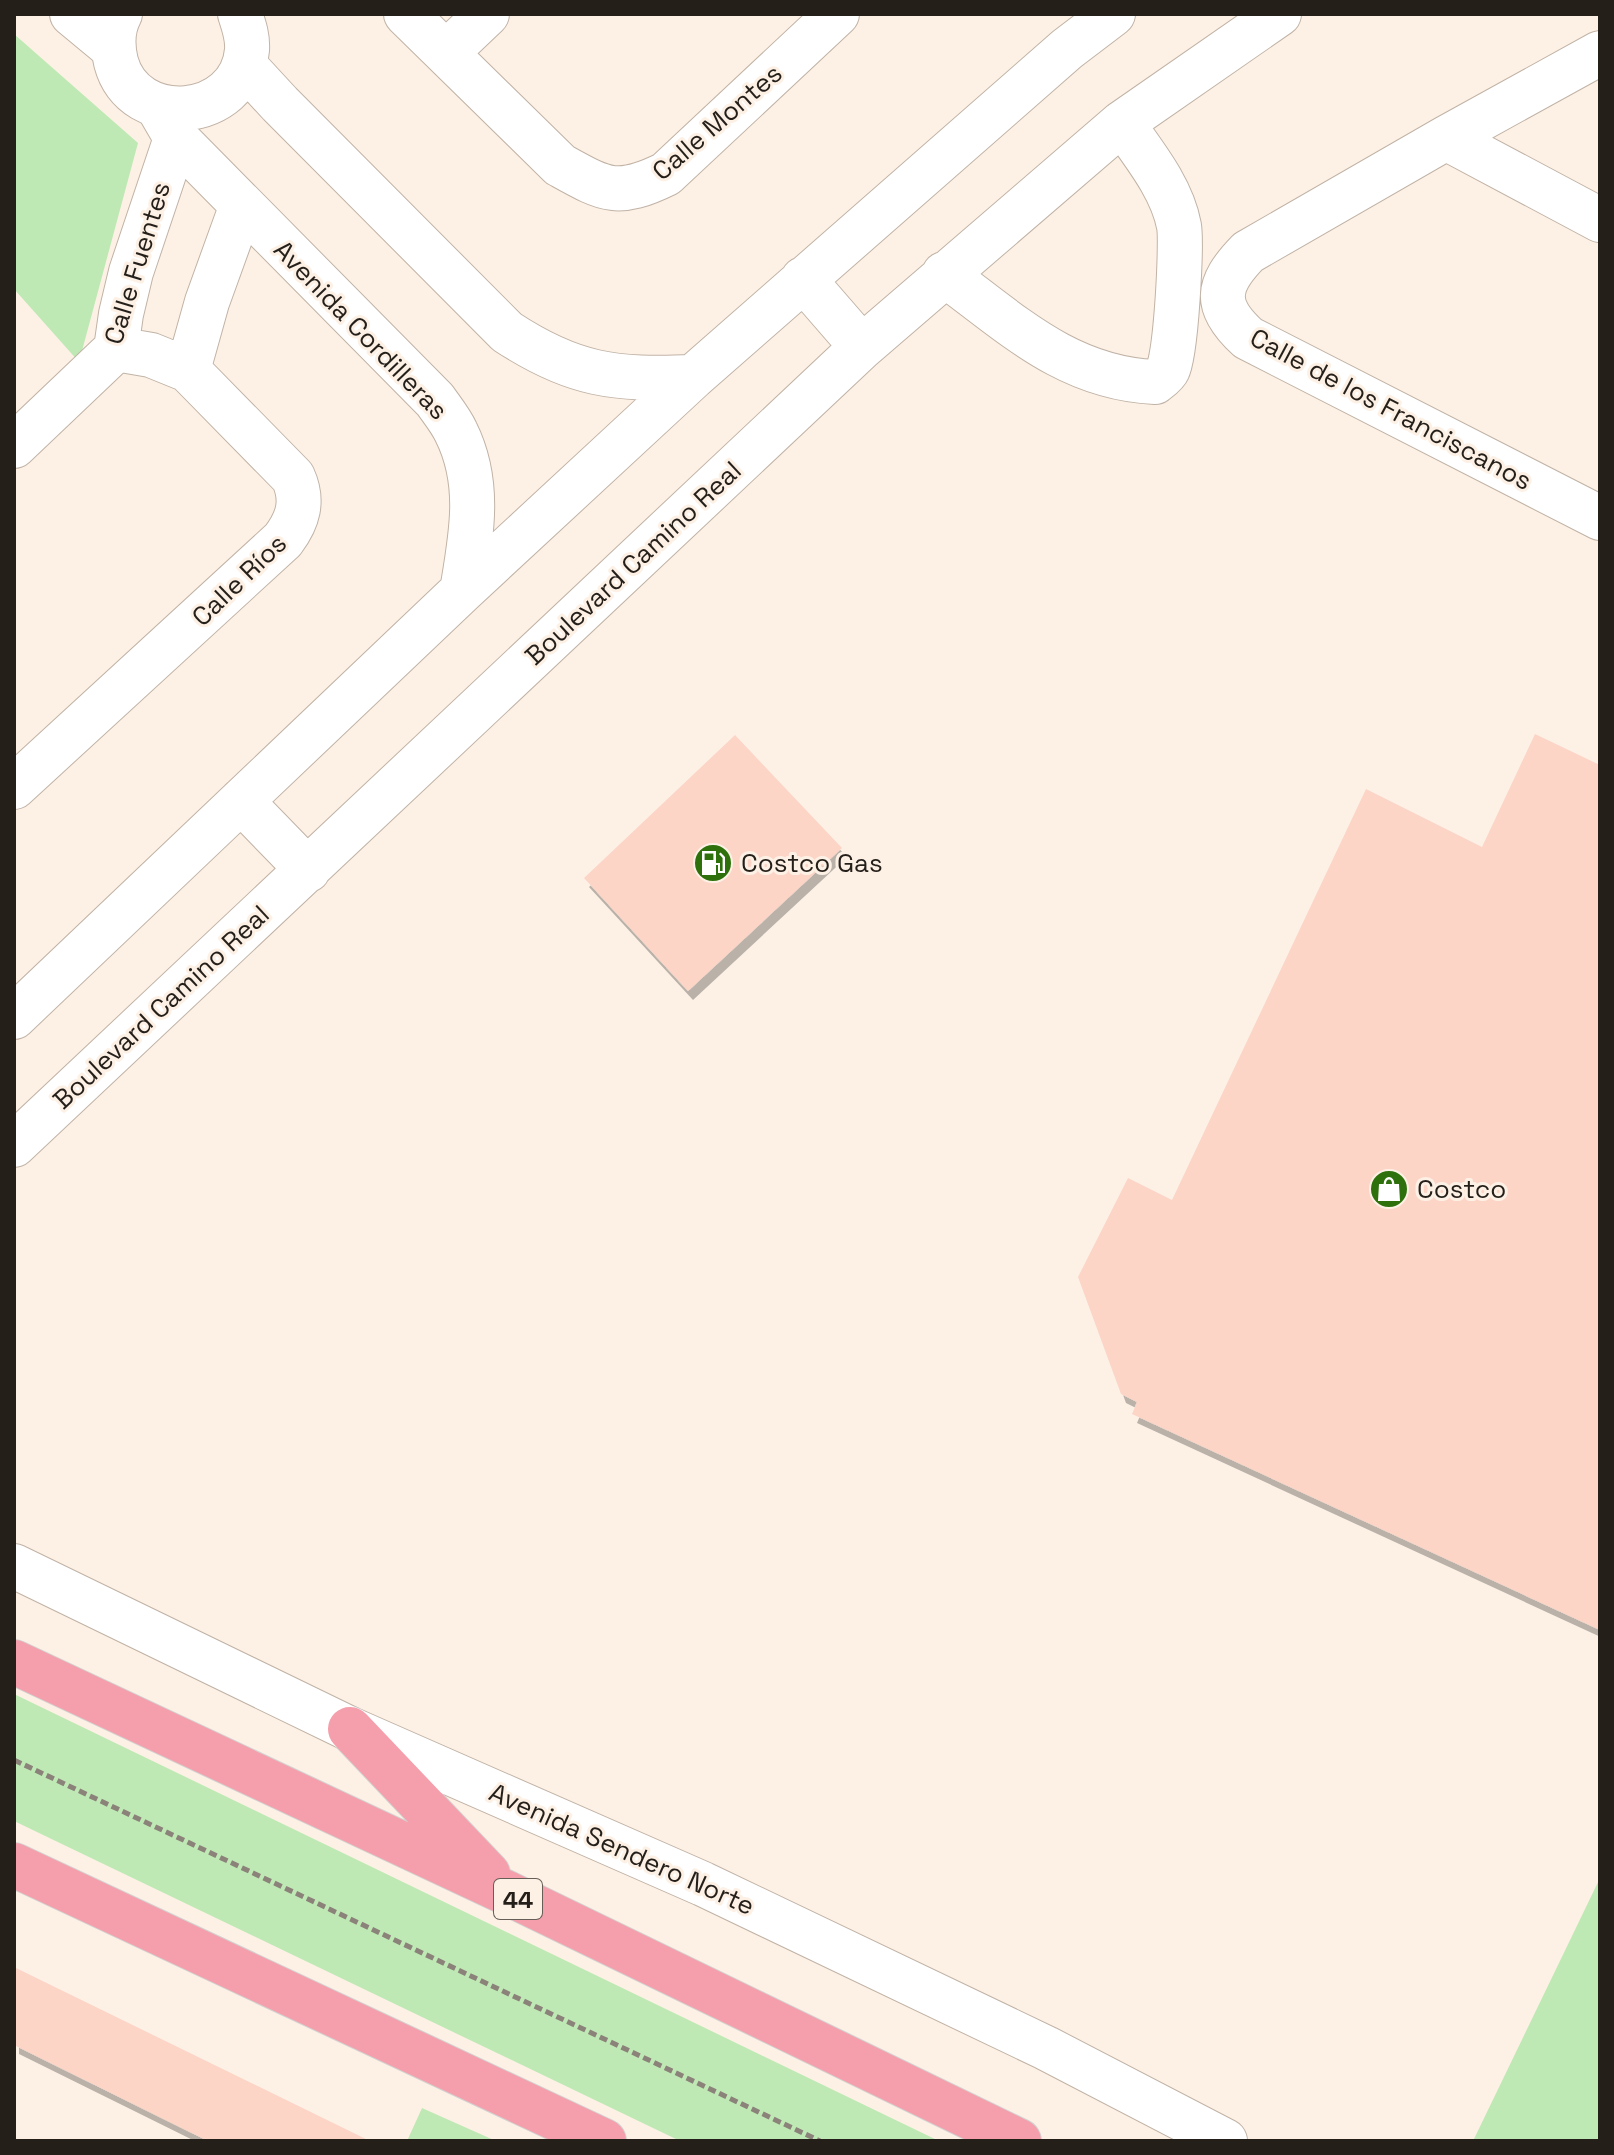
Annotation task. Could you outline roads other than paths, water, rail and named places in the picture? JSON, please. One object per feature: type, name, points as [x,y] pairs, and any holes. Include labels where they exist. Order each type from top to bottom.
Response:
[{"type":"main road","name":"44","points":[[14,1662],[507,1893],[1019,2141]]},
{"type":"main road","points":[[350,1729],[507,1893]]},
{"type":"main road","points":[[22,1878],[604,2141]]},
{"type":"street","points":[[72,14],[116,31]]},
{"type":"street","name":"Calle Montes","points":[[406,14],[560,165],[590,181],[617,190],[643,185],[666,174],[837,14]]},
{"type":"street","points":[[446,53],[487,14]]},
{"type":"street","points":[[14,1017],[462,591],[693,377],[1067,49],[1113,14]]},
{"type":"street","name":"Boulevard Camino Real","points":[[14,1145],[862,347],[1122,123],[1279,14]]},
{"type":"street","name":"Avenida Cordilleras","points":[[116,31],[117,67],[127,84],[435,400],[456,432],[472,480],[474,518],[462,591]]},
{"type":"street","points":[[252,32],[507,332],[539,353],[566,365],[599,374],[639,379],[693,377]]},
{"type":"street","points":[[167,122],[179,110],[200,107],[219,98],[234,84],[252,32]]},
{"type":"street","name":"Calle de los Franciscanos","points":[[1600,53],[1248,252],[1233,268],[1224,286],[1221,305],[1232,324],[1248,338],[1600,518]]},
{"type":"street","name":"Calle Fuentes","points":[[14,446],[116,349],[121,314],[167,122]]},
{"type":"street","points":[[944,274],[1046,349],[1102,376],[1155,382],[1169,369],[1176,323],[1179,227],[1151,164],[1122,123]]},
{"type":"street","points":[[1446,138],[1600,220]]},
{"type":"street","points":[[188,370],[207,302],[242,205]]},
{"type":"street","points":[[803,279],[862,347]]},
{"type":"street","name":"Calle Ríos","points":[[14,787],[283,540],[295,524],[299,505],[298,488],[293,477],[188,370],[151,355],[116,349]]},
{"type":"street","points":[[241,801],[308,870]]},
{"type":"street","name":"Avenida Sendero Norte","points":[[14,1566],[350,1729],[703,1884],[1046,2048],[1225,2141]]},
{"type":"place","name":"Costco Gas","points":[[713,863]]},
{"type":"place","name":"Costco","points":[[1389,1189]]}]
